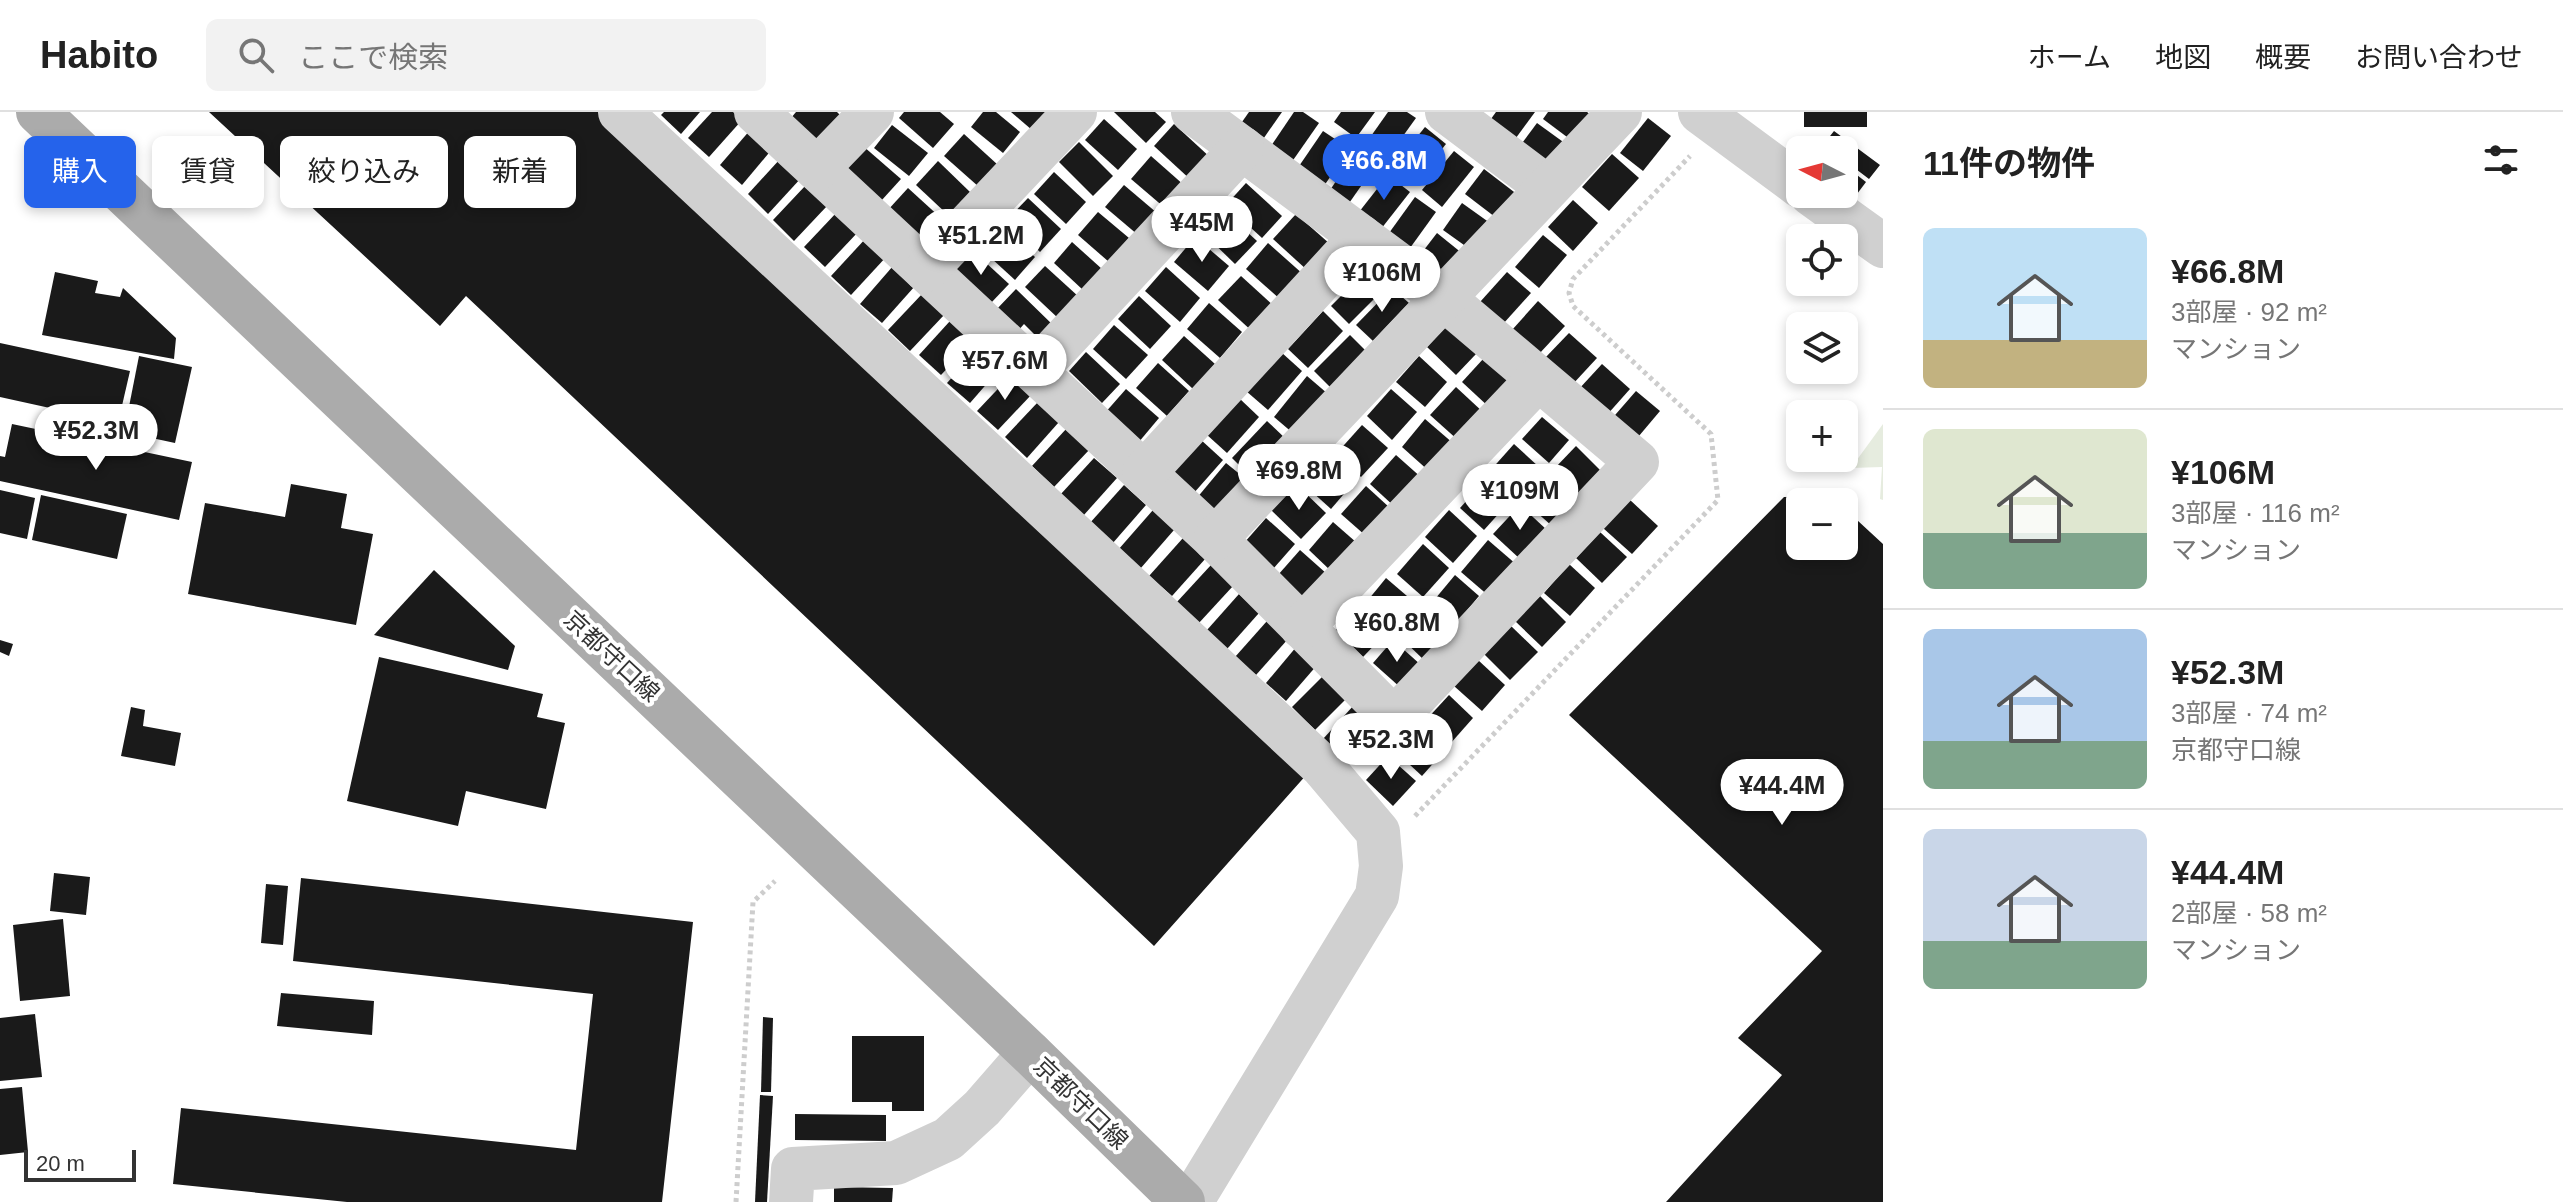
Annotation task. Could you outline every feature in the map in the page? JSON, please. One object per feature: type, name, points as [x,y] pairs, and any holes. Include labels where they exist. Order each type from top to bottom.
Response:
[{"type":"main road","name":"京都守口線","points":[[59,119],[1183,1202]]},
{"type":"street","points":[[620,112],[1323,767],[1378,832],[1381,866],[1377,896],[1191,1202]]},
{"type":"street","points":[[756,112],[1215,539],[1394,719],[1637,462],[1442,297],[1193,112]]},
{"type":"street","points":[[817,169],[872,112]]},
{"type":"street","points":[[926,270],[1075,112]]},
{"type":"street","points":[[1447,112],[1547,187]]},
{"type":"street","points":[[1215,539],[1620,112]]},
{"type":"street","points":[[1700,112],[1786,176]]},
{"type":"street","points":[[1035,371],[1242,148]]},
{"type":"street","points":[[1830,208],[1883,246]]},
{"type":"street","points":[[1144,473],[1361,237]]},
{"type":"street","points":[[1302,627],[1538,379]]},
{"type":"street","points":[[791,1202],[793,1169],[896,1163],[948,1139],[982,1108],[1030,1053]]},
{"type":"path","points":[[736,1202],[753,902],[775,881]]},
{"type":"shaded area","points":[[1883,424],[1883,500],[1880,499],[1882,467],[1858,468],[1858,458]]},
{"type":"building","points":[[209,112],[608,112],[1308,773],[1154,946],[466,296],[440,326],[313,208],[448,208],[448,136],[280,136],[280,178],[264,163],[264,136],[235,136]]},
{"type":"building","points":[[664,112],[700,112],[681,134],[661,115]]},
{"type":"building","points":[[712,112],[733,112],[742,120],[709,157],[688,138]]},
{"type":"building","points":[[796,112],[837,112],[841,116],[818,142],[791,118]]},
{"type":"building","points":[[904,112],[940,112],[954,124],[933,148],[899,118]]},
{"type":"building","points":[[983,112],[996,112],[1020,132],[1003,153],[971,127]]},
{"type":"building","points":[[1011,112],[1047,112],[1032,130]]},
{"type":"building","points":[[1114,112],[1155,112],[1166,122],[1146,143]]},
{"type":"building","points":[[1249,112],[1282,112],[1259,145],[1237,129]]},
{"type":"building","points":[[1294,112],[1303,112],[1319,123],[1289,166],[1267,152]]},
{"type":"building","points":[[1341,112],[1375,112],[1356,138],[1334,122]]},
{"type":"building","points":[[1388,112],[1407,112],[1416,118],[1385,161],[1364,146]]},
{"type":"building","points":[[1496,112],[1535,112],[1513,142],[1488,123]]},
{"type":"building","points":[[1548,112],[1587,112],[1594,117],[1575,143],[1543,119]]},
{"type":"building","points":[[1804,112],[1867,112],[1867,127],[1804,127]]},
{"type":"building","points":[[1648,118],[1671,136],[1643,171],[1620,153]]},
{"type":"building","points":[[1104,119],[1137,149],[1118,170],[1085,140]]},
{"type":"building","points":[[1537,123],[1566,144],[1547,171],[1517,150]]},
{"type":"building","points":[[1174,124],[1212,159],[1192,181],[1154,146]]},
{"type":"building","points":[[892,125],[928,153],[909,176],[874,148]]},
{"type":"building","points":[[1425,127],[1446,144],[1414,184],[1393,167]]},
{"type":"building","points":[[751,129],[773,148],[742,185],[720,165]]},
{"type":"building","points":[[1323,131],[1350,149],[1321,190],[1295,172]]},
{"type":"building","points":[[964,134],[998,165],[979,187],[944,156]]},
{"type":"building","points":[[1079,142],[1113,176],[1093,196],[1059,162]]},
{"type":"building","points":[[863,146],[901,179],[881,201],[844,168]]},
{"type":"building","points":[[1858,149],[1880,165],[1869,179],[1858,171]]},
{"type":"building","points":[[1454,151],[1474,167],[1442,207],[1422,190]]},
{"type":"building","points":[[1355,153],[1375,166],[1345,209],[1326,196]]},
{"type":"building","points":[[1612,154],[1639,178],[1609,211],[1582,187]]},
{"type":"building","points":[[1151,156],[1185,186],[1165,208],[1131,179]]},
{"type":"building","points":[[781,158],[802,177],[768,214],[748,194]]},
{"type":"building","points":[[938,161],[971,193],[948,215],[916,185]]},
{"type":"building","points":[[1484,169],[1518,195],[1499,220],[1465,194]]},
{"type":"building","points":[[1054,172],[1086,202],[1066,224],[1034,194]]},
{"type":"building","points":[[1388,175],[1410,192],[1381,229],[1359,212]]},
{"type":"building","points":[[1858,176],[1866,182],[1858,193]]},
{"type":"building","points":[[1246,183],[1282,216],[1262,238],[1226,205]]},
{"type":"building","points":[[806,185],[827,206],[794,241],[773,220]]},
{"type":"building","points":[[1124,185],[1157,213],[1138,235],[1105,207]]},
{"type":"building","points":[[908,188],[942,219],[921,242],[887,211]]},
{"type":"building","points":[[1415,197],[1436,212],[1405,255],[1384,240]]},
{"type":"building","points":[[1028,198],[1061,229],[1040,252],[1007,220]]},
{"type":"building","points":[[1573,200],[1598,223],[1573,251],[1548,227]]},
{"type":"building","points":[[1462,203],[1490,223],[1471,250],[1443,230]]},
{"type":"building","points":[[1222,209],[1257,241],[1235,264],[1201,231]]},
{"type":"building","points":[[838,211],[859,231],[825,267],[804,247]]},
{"type":"building","points":[[1098,212],[1129,238],[1109,262],[1078,235]]},
{"type":"building","points":[[1296,214],[1330,244],[1307,270],[1273,239]]},
{"type":"building","points":[[999,224],[1035,257],[1015,280],[979,247]]},
{"type":"building","points":[[1437,233],[1463,254],[1444,279],[1417,259]]},
{"type":"building","points":[[1543,235],[1567,255],[1539,288],[1515,267]]},
{"type":"building","points":[[867,237],[887,256],[851,295],[831,276]]},
{"type":"building","points":[[1195,237],[1229,266],[1208,291],[1174,262]]},
{"type":"building","points":[[1072,242],[1102,269],[1083,290],[1054,263]]},
{"type":"building","points":[[1268,243],[1304,275],[1281,300],[1246,269]]},
{"type":"building","points":[[972,250],[1009,284],[990,304],[953,270]]},
{"type":"building","points":[[893,266],[915,286],[882,323],[860,304]]},
{"type":"building","points":[[1045,266],[1079,297],[1059,319],[1025,287]]},
{"type":"building","points":[[1166,267],[1200,298],[1180,322],[1145,291]]},
{"type":"building","points":[[1368,269],[1386,287],[1349,324],[1331,306]]},
{"type":"building","points":[[55,272],[98,281],[95,293],[120,297],[123,288],[176,338],[174,359],[42,335]]},
{"type":"building","points":[[1507,272],[1531,293],[1503,324],[1480,302]]},
{"type":"building","points":[[1241,276],[1276,308],[1254,333],[1218,300]]},
{"type":"building","points":[[1392,288],[1409,303],[1373,341],[1356,325]]},
{"type":"building","points":[[1016,289],[1055,327],[1041,341],[1024,324],[1017,332],[995,311]]},
{"type":"building","points":[[923,293],[945,314],[910,351],[888,330]]},
{"type":"building","points":[[1139,296],[1171,326],[1150,349],[1118,319]]},
{"type":"building","points":[[1538,301],[1565,326],[1539,354],[1512,330]]},
{"type":"building","points":[[1209,303],[1242,332],[1220,358],[1187,329]]},
{"type":"building","points":[[1323,311],[1343,331],[1308,368],[1288,349]]},
{"type":"building","points":[[950,321],[972,342],[941,375],[919,355]]},
{"type":"building","points":[[1114,325],[1148,355],[1126,379],[1093,349]]},
{"type":"building","points":[[1446,326],[1476,354],[1456,375],[1427,347]]},
{"type":"building","points":[[1569,333],[1597,358],[1572,385],[1544,359]]},
{"type":"building","points":[[1350,335],[1368,353],[1333,390],[1314,371]]},
{"type":"building","points":[[1184,336],[1215,364],[1193,389],[1162,360]]},
{"type":"building","points":[[0,343],[130,371],[118,423],[0,397]]},
{"type":"building","points":[[982,344],[1004,364],[970,403],[947,383]]},
{"type":"building","points":[[1086,352],[1120,384],[1102,403],[1069,371]]},
{"type":"building","points":[[1281,352],[1302,371],[1268,410],[1246,391]]},
{"type":"building","points":[[139,356],[192,367],[175,443],[124,432]]},
{"type":"building","points":[[1419,356],[1447,382],[1425,407],[1396,382]]},
{"type":"building","points":[[1484,358],[1512,384],[1490,408],[1462,382]]},
{"type":"building","points":[[1158,363],[1189,391],[1167,416],[1136,388]]},
{"type":"building","points":[[1602,364],[1630,389],[1606,416],[1578,390]]},
{"type":"building","points":[[1012,374],[1032,394],[998,430],[977,411]]},
{"type":"building","points":[[1307,376],[1328,394],[1294,434],[1274,417]]},
{"type":"building","points":[[1456,387],[1484,413],[1459,441],[1430,415]]},
{"type":"building","points":[[1126,389],[1159,418],[1138,443],[1104,414]]},
{"type":"building","points":[[1391,389],[1417,412],[1392,440],[1367,416]]},
{"type":"building","points":[[1636,391],[1660,411],[1633,443],[1609,422]]},
{"type":"building","points":[[1239,398],[1259,417],[1227,453],[1206,434]]},
{"type":"building","points":[[1038,402],[1059,422],[1027,458],[1005,437]]},
{"type":"building","points":[[1542,417],[1569,440],[1549,463],[1522,439]]},
{"type":"building","points":[[1425,419],[1454,444],[1430,472],[1402,447]]},
{"type":"building","points":[[1267,421],[1287,440],[1251,477],[1232,458]]},
{"type":"building","points":[[12,424],[192,462],[179,520],[0,481],[0,456],[5,457]]},
{"type":"building","points":[[1362,425],[1388,448],[1361,477],[1336,454]]},
{"type":"building","points":[[1067,428],[1090,449],[1054,487],[1032,466]]},
{"type":"building","points":[[1200,439],[1223,460],[1193,494],[1170,473]]},
{"type":"building","points":[[1514,444],[1539,467],[1514,496],[1489,472]]},
{"type":"building","points":[[1576,446],[1602,472],[1580,495],[1553,470]]},
{"type":"building","points":[[1324,454],[1355,481],[1331,509],[1300,481]]},
{"type":"building","points":[[1396,455],[1423,479],[1396,508],[1370,484]]},
{"type":"building","points":[[1094,458],[1117,478],[1083,516],[1060,495]]},
{"type":"building","points":[[1226,463],[1247,480],[1216,517],[1196,499]]},
{"type":"building","points":[[1549,475],[1576,500],[1552,526],[1525,502]]},
{"type":"building","points":[[1487,478],[1511,500],[1484,530],[1460,508]]},
{"type":"building","points":[[291,484],[347,494],[341,528],[373,534],[356,625],[188,594],[205,503],[285,517]]},
{"type":"building","points":[[1124,485],[1146,505],[1112,544],[1089,524]]},
{"type":"building","points":[[1297,485],[1326,513],[1301,539],[1271,510]]},
{"type":"building","points":[[1366,486],[1390,508],[1366,536],[1341,514]]},
{"type":"building","points":[[0,490],[35,498],[27,539],[0,533]]},
{"type":"building","points":[[41,495],[127,514],[117,559],[32,540]]},
{"type":"building","points":[[1784,497],[1786,560],[1858,560],[1858,521],[1883,544],[1883,1202],[1666,1202],[1782,1075],[1738,1038],[1822,951],[1569,715]]},
{"type":"building","points":[[1629,499],[1658,526],[1632,554],[1603,528]]},
{"type":"building","points":[[1520,505],[1547,530],[1520,559],[1493,534]]},
{"type":"building","points":[[1153,510],[1174,530],[1140,569],[1118,550]]},
{"type":"building","points":[[1449,510],[1477,536],[1453,563],[1425,537]]},
{"type":"building","points":[[1266,518],[1295,544],[1273,569],[1244,543]]},
{"type":"building","points":[[1333,522],[1357,543],[1332,572],[1309,550]]},
{"type":"building","points":[[1600,532],[1627,557],[1602,583],[1576,558]]},
{"type":"building","points":[[1183,538],[1206,558],[1172,596],[1149,576]]},
{"type":"building","points":[[1488,540],[1517,565],[1490,597],[1461,572]]},
{"type":"building","points":[[1423,544],[1449,568],[1423,597],[1397,574]]},
{"type":"building","points":[[1300,550],[1327,574],[1305,599],[1278,575]]},
{"type":"building","points":[[1569,564],[1595,588],[1570,616],[1544,593]]},
{"type":"building","points":[[1211,565],[1233,586],[1198,624],[1176,603]]},
{"type":"building","points":[[434,570],[515,646],[508,670],[374,635]]},
{"type":"building","points":[[1455,575],[1479,596],[1454,626],[1430,605]]},
{"type":"building","points":[[1386,578],[1414,602],[1392,629],[1364,605]]},
{"type":"building","points":[[1239,594],[1259,613],[1227,649],[1207,630]]},
{"type":"building","points":[[1540,596],[1566,622],[1542,647],[1515,621]]},
{"type":"building","points":[[1357,608],[1385,634],[1363,657],[1335,631]]},
{"type":"building","points":[[1426,608],[1452,633],[1425,661],[1399,636]]},
{"type":"building","points":[[1267,621],[1288,639],[1256,675],[1235,657]]},
{"type":"building","points":[[1511,626],[1538,652],[1510,680],[1484,654]]},
{"type":"building","points":[[0,640],[13,644],[9,656],[0,652]]},
{"type":"building","points":[[1393,640],[1421,665],[1401,688],[1373,663]]},
{"type":"building","points":[[1297,646],[1318,664],[1286,701],[1266,683]]},
{"type":"building","points":[[379,657],[543,694],[537,717],[565,723],[546,809],[466,791],[458,826],[347,801]]},
{"type":"building","points":[[1478,660],[1505,685],[1482,711],[1454,686]]},
{"type":"building","points":[[1327,672],[1350,695],[1315,730],[1292,707]]},
{"type":"building","points":[[1449,695],[1473,718],[1450,744],[1425,721]]},
{"type":"building","points":[[1354,705],[1375,724],[1344,759],[1323,739]]},
{"type":"building","points":[[131,707],[145,710],[143,726],[181,733],[175,766],[121,756]]},
{"type":"building","points":[[1421,725],[1446,749],[1422,776],[1396,752]]},
{"type":"building","points":[[1388,756],[1416,781],[1393,806],[1366,780]]},
{"type":"building","points":[[54,873],[90,877],[86,915],[50,911]]},
{"type":"building","points":[[301,878],[693,922],[662,1202],[347,1202],[173,1184],[181,1108],[576,1150],[593,994],[293,961]]},
{"type":"building","points":[[266,884],[288,886],[283,945],[261,943]]},
{"type":"building","points":[[63,919],[70,996],[20,1001],[13,925]]},
{"type":"building","points":[[281,993],[374,1001],[372,1035],[277,1026]]},
{"type":"building","points":[[35,1014],[42,1077],[0,1081],[0,1018]]},
{"type":"building","points":[[763,1017],[773,1018],[771,1092],[761,1092]]},
{"type":"building","points":[[852,1036],[924,1036],[924,1111],[892,1111],[892,1102],[852,1102]]},
{"type":"building","points":[[22,1087],[28,1152],[0,1155],[0,1089]]},
{"type":"building","points":[[760,1095],[773,1096],[767,1202],[755,1202]]},
{"type":"building","points":[[795,1114],[886,1115],[886,1141],[795,1140]]},
{"type":"building","points":[[834,1187],[893,1188],[892,1202],[834,1202]]}]
